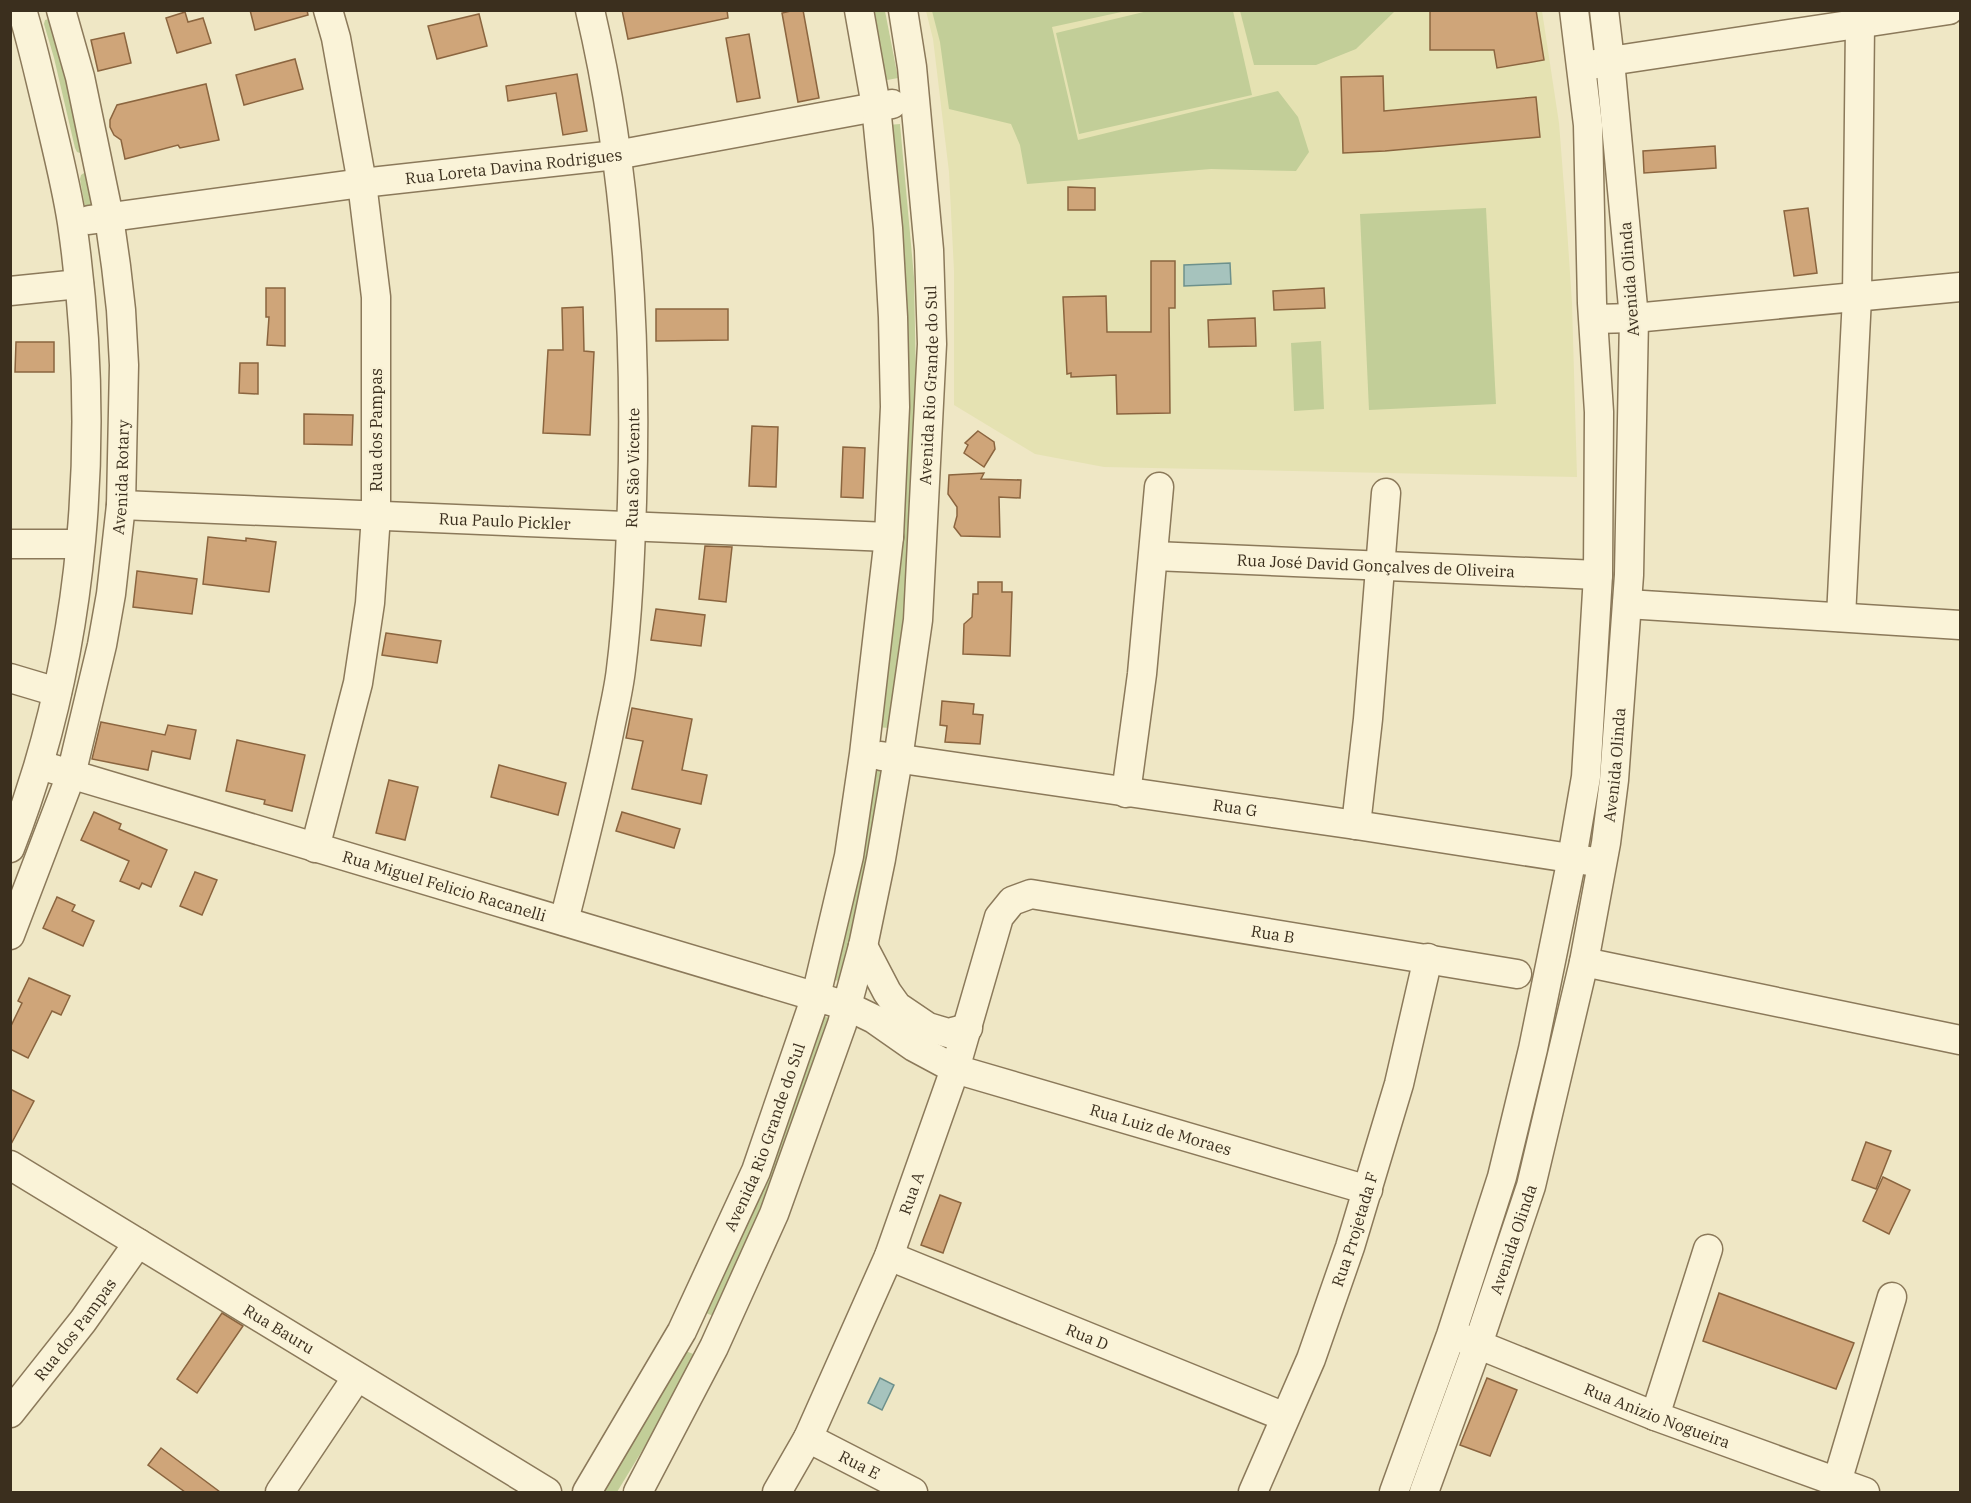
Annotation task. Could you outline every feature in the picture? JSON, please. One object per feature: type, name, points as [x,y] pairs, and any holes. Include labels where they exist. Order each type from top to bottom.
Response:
[{"type":"street","points":[[10,849],[40,765],[57,692],[72,608],[80,544],[86,460],[85,349],[72,223],[62,167],[24,14],[56,10]]},
{"type":"street","name":"Avenida Rotary","points":[[10,935],[71,775],[91,700],[111,594],[121,505],[124,365],[121,310],[109,217],[80,77],[62,10]]},
{"type":"street","name":"Rua dos Pampas","points":[[315,848],[358,683],[370,603],[376,516],[376,297],[362,183],[336,38],[328,10]]},
{"type":"street","name":"Rua São Vicente","points":[[564,921],[604,754],[621,670],[631,525],[635,413],[629,272],[616,155],[603,65],[590,10]]},
{"type":"street","name":"Avenida Rio Grande do Sul","points":[[587,1492],[682,1331],[756,1171],[816,996],[849,856],[864,754],[889,537],[894,407],[893,317],[888,228],[876,106],[859,10]]},
{"type":"street","name":"Avenida Rio Grande do Sul","points":[[638,1492],[714,1347],[774,1214],[847,1006],[863,946],[881,859],[918,620],[932,344],[929,250],[912,67],[903,10]]},
{"type":"street","name":"Avenida Olinda","points":[[1394,1492],[1451,1335],[1502,1177],[1533,1049],[1586,777],[1598,575],[1599,412],[1588,125],[1574,10]]},
{"type":"street","name":"Avenida Olinda","points":[[1424,1492],[1478,1344],[1531,1186],[1584,962],[1602,864],[1614,780],[1631,529],[1634,318],[1604,10]]},
{"type":"street","points":[[1580,68],[1610,61],[1949,10]]},
{"type":"street","points":[[1841,617],[1857,297],[1860,24]]},
{"type":"street","name":"Rua Loreta Davina Rodrigues","points":[[72,223],[362,183],[616,155],[876,106],[915,101]]},
{"type":"street","points":[[62,167],[96,159]]},
{"type":"street","points":[[10,291],[79,284]]},
{"type":"street","points":[[1594,319],[1634,318],[1960,287]]},
{"type":"street","points":[[1597,464],[1631,462]]},
{"type":"street","points":[[1126,793],[1142,674],[1159,487]]},
{"type":"street","points":[[1356,825],[1386,493]]},
{"type":"street","name":"Rua Paulo Pickler","points":[[121,505],[889,537]]},
{"type":"street","points":[[10,544],[80,544]]},
{"type":"street","name":"Rua José David Gonçalves de Oliveira","points":[[1154,556],[1598,575]]},
{"type":"street","points":[[1627,604],[1960,625]]},
{"type":"street","points":[[10,678],[57,692]]},
{"type":"street","points":[[864,754],[898,759]]},
{"type":"street","name":"Rua G","points":[[898,759],[1356,825],[1602,864]]},
{"type":"street","name":"Rua Miguel Felicio Racanelli","points":[[40,765],[816,996],[847,1006],[874,1019]]},
{"type":"street","name":"Rua B","points":[[1031,894],[1517,974]]},
{"type":"street","name":"Rua A","points":[[777,1492],[808,1438],[889,1256],[955,1069],[999,917],[1012,901],[1031,894]]},
{"type":"street","points":[[863,946],[897,1006],[928,1027],[948,1033],[968,1028]]},
{"type":"street","name":"Rua Projetada F","points":[[1253,1492],[1311,1359],[1333,1299],[1399,1084],[1428,958]]},
{"type":"street","points":[[1584,962],[1960,1040]]},
{"type":"street","points":[[874,1019],[882,1009],[887,992]]},
{"type":"street","name":"Rua Luiz de Moraes","points":[[874,1019],[914,1047],[955,1069],[1368,1190]]},
{"type":"street","points":[[1533,1049],[1561,1054]]},
{"type":"street","name":"Rua Bauru","points":[[10,1165],[547,1492]]},
{"type":"street","name":"Rua dos Pampas","points":[[10,1413],[83,1321],[138,1244]]},
{"type":"street","points":[[1655,1416],[1708,1249]]},
{"type":"street","name":"Rua D","points":[[889,1256],[1285,1417]]},
{"type":"street","points":[[1837,1482],[1892,1297]]},
{"type":"street","points":[[682,1331],[714,1347]]},
{"type":"street","name":"Rua Anizio Nogueira","points":[[1451,1335],[1655,1416],[1865,1492]]},
{"type":"street","points":[[280,1492],[357,1377]]},
{"type":"street","name":"Rua E","points":[[808,1438],[913,1492]]},
{"type":"shaded area","points":[[926,11],[1542,11],[1559,123],[1566,213],[1572,303],[1577,477],[1104,467],[1035,454],[954,405],[954,271],[949,172],[933,39]]},
{"type":"green space","points":[[1152,10],[1233,11],[1252,95],[1079,134],[1056,33]]},
{"type":"green space","points":[[1240,10],[1395,11],[1356,49],[1316,65],[1254,65]]},
{"type":"green space","points":[[869,11],[885,11],[898,78],[882,81]]},
{"type":"green space","points":[[932,11],[1126,11],[1052,27],[1078,140],[1278,91],[1298,117],[1309,152],[1296,171],[1211,169],[1027,184],[1020,145],[1011,124],[949,109],[940,42]]},
{"type":"green space","points":[[45,20],[53,20],[83,152],[80,153],[75,148],[44,24]]},
{"type":"green space","points":[[900,124],[914,277],[916,382],[908,588],[889,728],[876,727],[888,125]]},
{"type":"green space","points":[[84,173],[89,174],[95,208],[85,207],[80,179]]},
{"type":"green space","points":[[1486,208],[1496,404],[1369,410],[1360,214]]},
{"type":"green space","points":[[1321,341],[1324,409],[1294,411],[1291,343]]},
{"type":"green space","points":[[874,766],[886,768],[863,884],[839,981],[827,978]]},
{"type":"green space","points":[[819,1015],[832,1019],[803,1110],[718,1318],[706,1313]]},
{"type":"green space","points":[[683,1350],[696,1355],[662,1418],[617,1492],[599,1492]]},
{"type":"water","points":[[1230,263],[1231,284],[1184,286],[1184,265]]},
{"type":"water","points":[[880,1378],[894,1385],[882,1410],[868,1403]]},
{"type":"building","points":[[250,10],[307,10],[308,15],[255,30]]},
{"type":"building","points":[[622,10],[727,10],[728,18],[628,39]]},
{"type":"building","points":[[803,10],[819,98],[798,102],[782,13]]},
{"type":"building","points":[[1430,10],[1536,10],[1544,60],[1497,68],[1494,50],[1430,50]]},
{"type":"building","points":[[185,12],[188,22],[203,18],[211,43],[177,53],[166,18]]},
{"type":"building","points":[[479,14],[487,46],[437,59],[428,26]]},
{"type":"building","points":[[124,33],[131,63],[98,71],[91,40]]},
{"type":"building","points":[[749,34],[760,98],[737,102],[726,38]]},
{"type":"building","points":[[295,59],[303,89],[244,105],[236,75]]},
{"type":"building","points":[[577,74],[587,131],[563,135],[556,93],[508,101],[506,86]]},
{"type":"building","points":[[1383,76],[1384,111],[1536,97],[1540,137],[1343,153],[1341,77]]},
{"type":"building","points":[[206,84],[219,140],[180,148],[178,145],[125,159],[121,140],[114,135],[110,127],[110,120],[117,105]]},
{"type":"building","points":[[1715,146],[1716,168],[1644,173],[1643,151]]},
{"type":"building","points":[[1068,187],[1095,188],[1095,210],[1068,210]]},
{"type":"building","points":[[1808,208],[1817,273],[1794,276],[1784,211]]},
{"type":"building","points":[[1151,261],[1175,261],[1175,308],[1169,308],[1170,413],[1117,414],[1116,375],[1071,377],[1071,373],[1067,374],[1063,297],[1106,296],[1107,332],[1151,332]]},
{"type":"building","points":[[266,288],[285,288],[285,346],[267,345],[269,317],[266,317]]},
{"type":"building","points":[[1324,288],[1325,308],[1274,310],[1273,291]]},
{"type":"building","points":[[583,307],[584,351],[594,352],[590,435],[543,433],[548,350],[563,350],[562,308]]},
{"type":"building","points":[[656,309],[728,309],[728,340],[656,341]]},
{"type":"building","points":[[1255,318],[1256,346],[1209,347],[1208,320]]},
{"type":"building","points":[[16,342],[54,342],[54,372],[15,372]]},
{"type":"building","points":[[240,363],[258,363],[258,394],[239,393]]},
{"type":"building","points":[[304,414],[353,415],[352,445],[304,444]]},
{"type":"building","points":[[752,426],[778,427],[776,487],[749,486]]},
{"type":"building","points":[[978,431],[994,442],[995,449],[984,467],[964,453],[968,445],[965,443]]},
{"type":"building","points":[[843,447],[865,448],[863,498],[841,497]]},
{"type":"building","points":[[984,473],[981,479],[1021,480],[1020,498],[999,497],[1000,537],[961,536],[954,527],[957,507],[948,494],[949,475]]},
{"type":"building","points":[[208,537],[276,542],[269,592],[203,584]]},
{"type":"building","points":[[705,546],[732,547],[726,602],[699,599]]},
{"type":"building","points":[[137,571],[197,579],[192,614],[133,607]]},
{"type":"building","points":[[978,582],[1002,582],[1002,592],[1012,592],[1010,656],[963,654],[964,624],[972,617],[973,594],[978,594]]},
{"type":"building","points":[[656,609],[705,615],[701,646],[651,640]]},
{"type":"building","points":[[386,633],[441,641],[437,663],[382,655]]},
{"type":"building","points":[[942,701],[974,704],[973,714],[983,715],[980,744],[945,742],[947,726],[940,725]]},
{"type":"building","points":[[632,708],[692,719],[682,770],[707,775],[701,804],[632,789],[643,741],[626,738]]},
{"type":"building","points":[[101,722],[165,735],[168,725],[196,730],[190,759],[152,751],[148,770],[92,759]]},
{"type":"building","points":[[237,740],[305,755],[292,811],[264,804],[265,800],[226,791]]},
{"type":"building","points":[[499,765],[566,783],[558,815],[491,797]]},
{"type":"building","points":[[389,780],[418,787],[405,840],[376,833]]},
{"type":"building","points":[[94,812],[121,824],[119,829],[167,850],[151,887],[142,883],[139,889],[120,881],[129,861],[81,840]]},
{"type":"building","points":[[622,812],[680,829],[674,848],[616,831]]},
{"type":"building","points":[[195,872],[217,880],[202,915],[180,906]]},
{"type":"building","points":[[57,897],[75,905],[72,911],[94,921],[83,946],[43,928]]},
{"type":"building","points":[[29,978],[70,996],[61,1015],[52,1011],[28,1058],[10,1049],[10,1028],[22,1003],[18,1001]]},
{"type":"building","points":[[10,1089],[34,1101],[10,1146]]},
{"type":"building","points":[[1866,1142],[1891,1151],[1876,1189],[1852,1180]]},
{"type":"building","points":[[1883,1177],[1910,1190],[1889,1234],[1863,1221]]},
{"type":"building","points":[[940,1195],[961,1203],[943,1253],[921,1245]]},
{"type":"building","points":[[1719,1293],[1854,1343],[1836,1389],[1703,1341]]},
{"type":"building","points":[[222,1313],[243,1326],[197,1393],[177,1379]]},
{"type":"building","points":[[1487,1378],[1517,1390],[1490,1456],[1460,1445]]},
{"type":"building","points":[[161,1448],[220,1492],[185,1492],[148,1465]]}]
